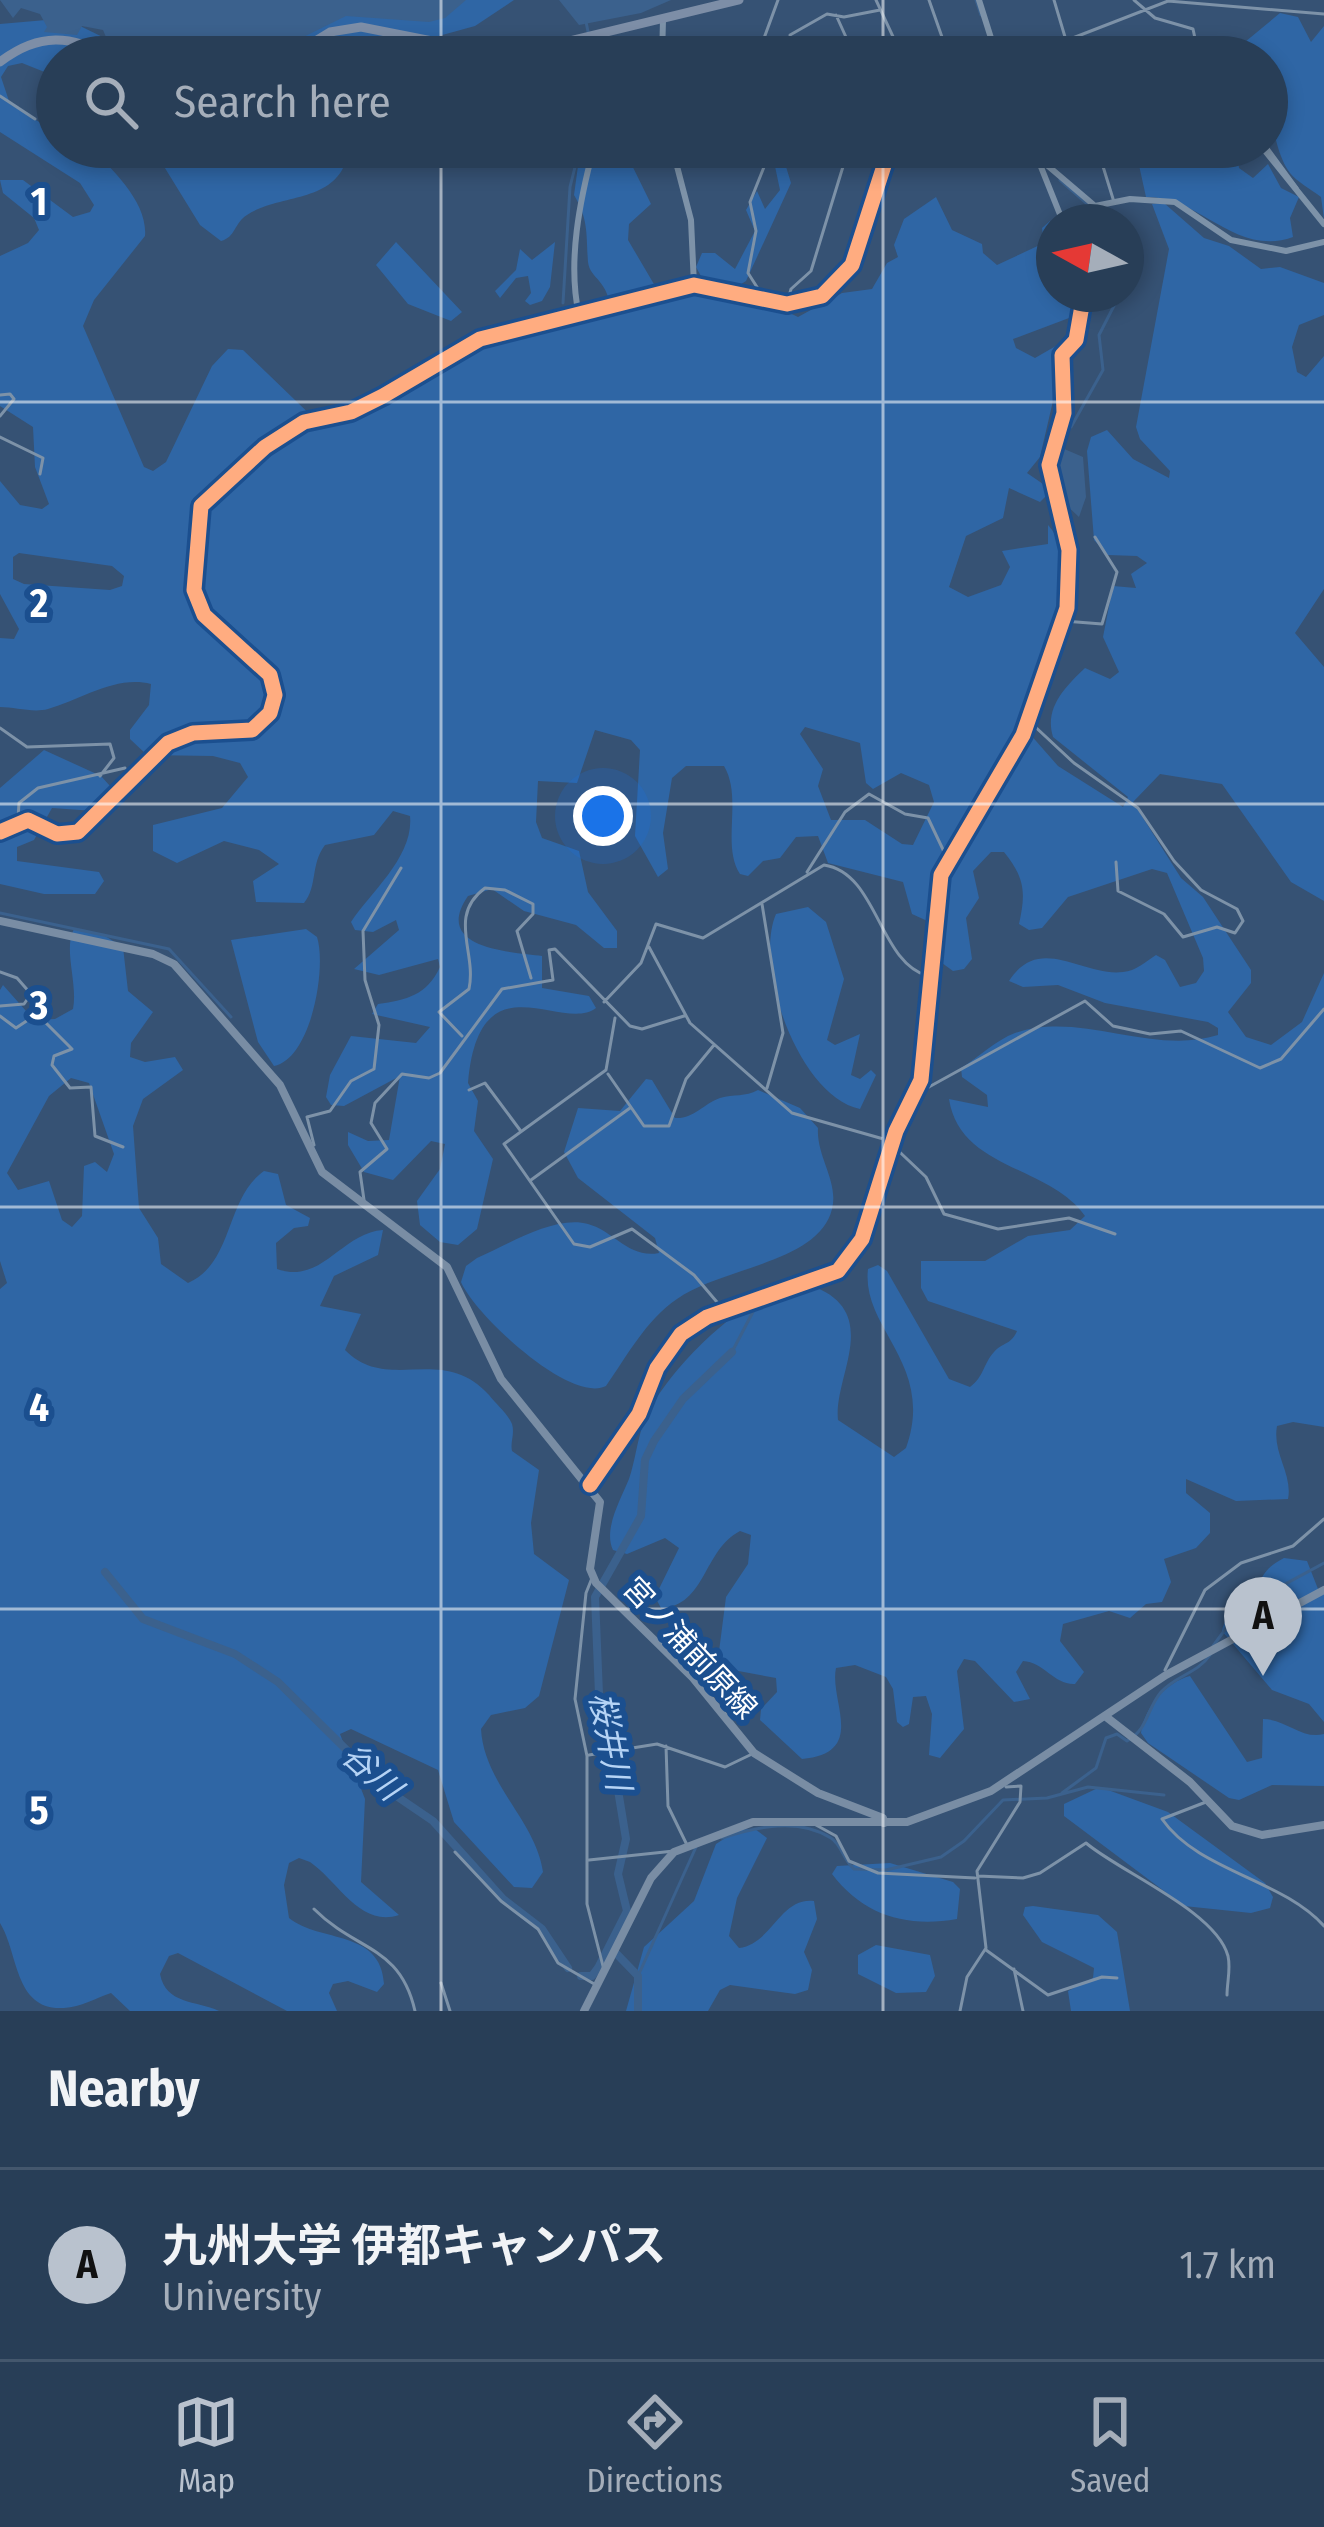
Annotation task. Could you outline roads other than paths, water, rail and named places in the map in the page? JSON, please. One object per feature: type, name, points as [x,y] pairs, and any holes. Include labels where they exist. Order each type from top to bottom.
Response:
[{"type":"main road","points":[[578,36],[739,0]]},
{"type":"main road","points":[[332,36],[349,28],[394,36]]},
{"type":"main road","points":[[0,62],[36,39]]},
{"type":"main road","points":[[0,920],[153,954],[174,964],[280,1085],[322,1172],[447,1268],[501,1379],[590,1485]]},
{"type":"main road","name":"宮ノ浦前原線","points":[[590,1485],[602,1510],[594,1581],[693,1678],[754,1753],[818,1792],[883,1818],[884,1823]]},
{"type":"main road","points":[[584,2011],[656,1869],[674,1852],[753,1822],[884,1823],[946,1809],[1001,1785],[1166,1675],[1324,1590]]},
{"type":"main road","points":[[1105,1716],[1247,1833],[1275,1834],[1324,1825]]},
{"type":"street","points":[[765,36],[778,0]]},
{"type":"street","points":[[877,0],[889,36]]},
{"type":"street","points":[[929,0],[942,36]]},
{"type":"street","points":[[979,0],[990,36]]},
{"type":"street","points":[[1054,0],[1064,36]]},
{"type":"street","points":[[1134,0],[1192,29],[1194,36]]},
{"type":"street","points":[[1076,36],[1168,1],[1324,14]]},
{"type":"street","points":[[790,36],[827,14],[880,10]]},
{"type":"street","points":[[836,15],[846,36]]},
{"type":"street","points":[[663,20],[663,36]]},
{"type":"street","points":[[0,96],[35,119]]},
{"type":"street","points":[[578,315],[574,293],[578,224],[590,168]]},
{"type":"street","points":[[677,168],[691,220],[694,285]]},
{"type":"street","points":[[764,168],[750,202],[756,232],[748,273],[765,299]]},
{"type":"street","points":[[787,304],[791,290],[811,271],[843,168]]},
{"type":"street","points":[[0,832],[19,821],[57,833],[78,832],[168,743],[193,733],[252,730],[270,713],[274,694],[269,675],[204,615],[194,590],[197,518],[207,498],[281,434],[351,412],[480,339],[694,285],[787,304],[822,296],[842,282],[883,168]]},
{"type":"street","points":[[1044,168],[1057,204]]},
{"type":"street","points":[[1047,168],[1095,206],[1175,202],[1188,206],[1218,236],[1286,251],[1324,242]]},
{"type":"street","points":[[1103,168],[1114,202]]},
{"type":"street","points":[[1281,168],[1324,224]]},
{"type":"street","points":[[590,1485],[639,1414],[666,1352],[693,1324],[821,1279],[849,1263],[862,1239],[892,1144],[918,1093],[933,978],[937,898],[948,860],[984,808],[1029,721],[1062,621],[1071,568],[1049,458],[1064,413],[1062,356],[1078,333],[1081,312]]},
{"type":"street","points":[[0,395],[10,394],[14,399],[0,416]]},
{"type":"street","points":[[0,437],[43,458],[40,474]]},
{"type":"street","points":[[1062,621],[1102,624],[1117,572],[1095,537]]},
{"type":"street","points":[[1029,721],[1073,763],[1138,808],[1174,861],[1201,890],[1237,909],[1243,921],[1235,933],[1216,927],[1183,937],[1164,914],[1118,891],[1116,862]]},
{"type":"street","points":[[0,728],[27,747],[110,744],[114,758],[100,776]]},
{"type":"street","points":[[19,821],[19,803],[34,790],[125,768]]},
{"type":"street","points":[[804,878],[845,812],[869,794],[904,814],[928,818],[948,860]]},
{"type":"street","points":[[602,1003],[649,947],[656,924],[704,938],[824,865],[843,871],[908,968],[933,978]]},
{"type":"street","points":[[311,1152],[307,1117],[330,1111],[351,1081],[374,1069],[379,1025],[365,980],[363,931],[401,868]]},
{"type":"street","points":[[464,1037],[439,1012],[469,988],[464,926],[472,901],[484,888],[505,890],[533,904],[533,914],[517,934],[533,981]]},
{"type":"street","points":[[762,902],[783,1033],[767,1090]]},
{"type":"street","points":[[649,947],[686,1016],[792,1113],[892,1144],[926,1177],[944,1214],[998,1229],[1070,1218],[1115,1234]]},
{"type":"street","points":[[363,1202],[367,1195],[360,1172],[387,1149],[371,1123],[375,1103],[402,1074],[437,1075],[497,992],[553,980],[548,956],[552,948],[615,1016],[642,1029],[663,1018],[686,1016]]},
{"type":"street","points":[[0,972],[17,978],[31,998],[20,1006],[0,1006]]},
{"type":"street","points":[[918,1093],[1085,1001],[1113,1026],[1150,1034],[1180,1031],[1258,1068],[1281,1059],[1324,1009]]},
{"type":"street","points":[[0,1016],[16,1028],[37,1014],[50,1023],[72,1049],[54,1056],[52,1065],[70,1088],[91,1087],[94,1133],[123,1147]]},
{"type":"street","points":[[615,1016],[606,1070],[644,1126],[669,1126],[686,1079],[715,1043]]},
{"type":"street","points":[[606,1070],[504,1144],[574,1244],[590,1247],[632,1229],[691,1272],[712,1302],[725,1310]]},
{"type":"street","points":[[469,1090],[485,1083],[521,1131]]},
{"type":"street","points":[[528,1182],[631,1107]]},
{"type":"street","points":[[1166,1675],[1165,1662],[1205,1590],[1241,1563],[1292,1546],[1324,1519]]},
{"type":"street","points":[[594,1581],[586,1593],[575,1699],[587,1756],[587,1904],[604,1969]]},
{"type":"street","points":[[587,1756],[666,1744],[725,1767],[754,1753]]},
{"type":"street","points":[[666,1744],[668,1806],[687,1845]]},
{"type":"street","points":[[960,2011],[967,1977],[986,1948],[977,1877],[1021,1799],[1021,1786],[1001,1785]]},
{"type":"street","points":[[1206,1802],[1162,1819],[1187,1841],[1262,1880],[1324,1926]]},
{"type":"street","points":[[815,1822],[836,1836],[849,1861],[878,1873],[931,1871],[1023,1878],[1040,1873],[1086,1843],[1172,1894],[1218,1940],[1229,1961],[1227,1995]]},
{"type":"street","points":[[455,1852],[501,1901],[538,1929],[558,1963],[598,1986]]},
{"type":"street","points":[[587,1861],[674,1852]]},
{"type":"street","points":[[314,1909],[350,1940],[380,1951],[398,1966],[416,2011]]},
{"type":"street","points":[[986,1948],[1048,1995],[1096,1978],[1118,1978]]},
{"type":"street","points":[[1013,1967],[1023,2011]]},
{"type":"street","points":[[441,1983],[450,2011]]},
{"type":"waterway","points":[[976,0],[981,15]]},
{"type":"waterway","points":[[586,22],[589,36]]},
{"type":"waterway","points":[[563,303],[575,168]]},
{"type":"waterway","points":[[1060,180],[1087,204]]},
{"type":"waterway","points":[[1062,431],[1071,427],[1103,370],[1099,335],[1111,312]]},
{"type":"waterway","points":[[0,913],[169,949],[231,1017]]},
{"type":"waterway","points":[[732,1352],[756,1306]]},
{"type":"waterway","name":"桜井川","points":[[581,1976],[592,1976],[598,1968],[627,1911],[618,1874],[626,1839],[617,1784],[618,1744],[599,1694],[595,1597],[641,1516],[645,1460],[654,1441],[683,1399],[732,1352]]},
{"type":"waterway","points":[[1213,1646],[1241,1608],[1324,1563]]},
{"type":"waterway","name":"谷川","points":[[105,1572],[143,1619],[235,1654],[278,1682],[386,1789],[433,1821],[503,1899],[542,1929],[568,1968]]},
{"type":"waterway","points":[[1062,1793],[1096,1768],[1106,1738],[1117,1734],[1127,1741],[1134,1736],[1161,1692],[1210,1655]]},
{"type":"waterway","points":[[722,1838],[763,1828],[805,1828],[835,1841],[854,1869],[886,1870],[941,1857],[964,1841],[1003,1800],[1047,1798],[1088,1787],[1164,1795]]},
{"type":"waterway","points":[[638,1976],[696,1847]]},
{"type":"waterway","name":"桜井川","points":[[611,1948],[638,1976],[638,2011]]},
{"type":"place","name":"九州大学 伊都キャンパス","points":[[1263,1676]]}]
